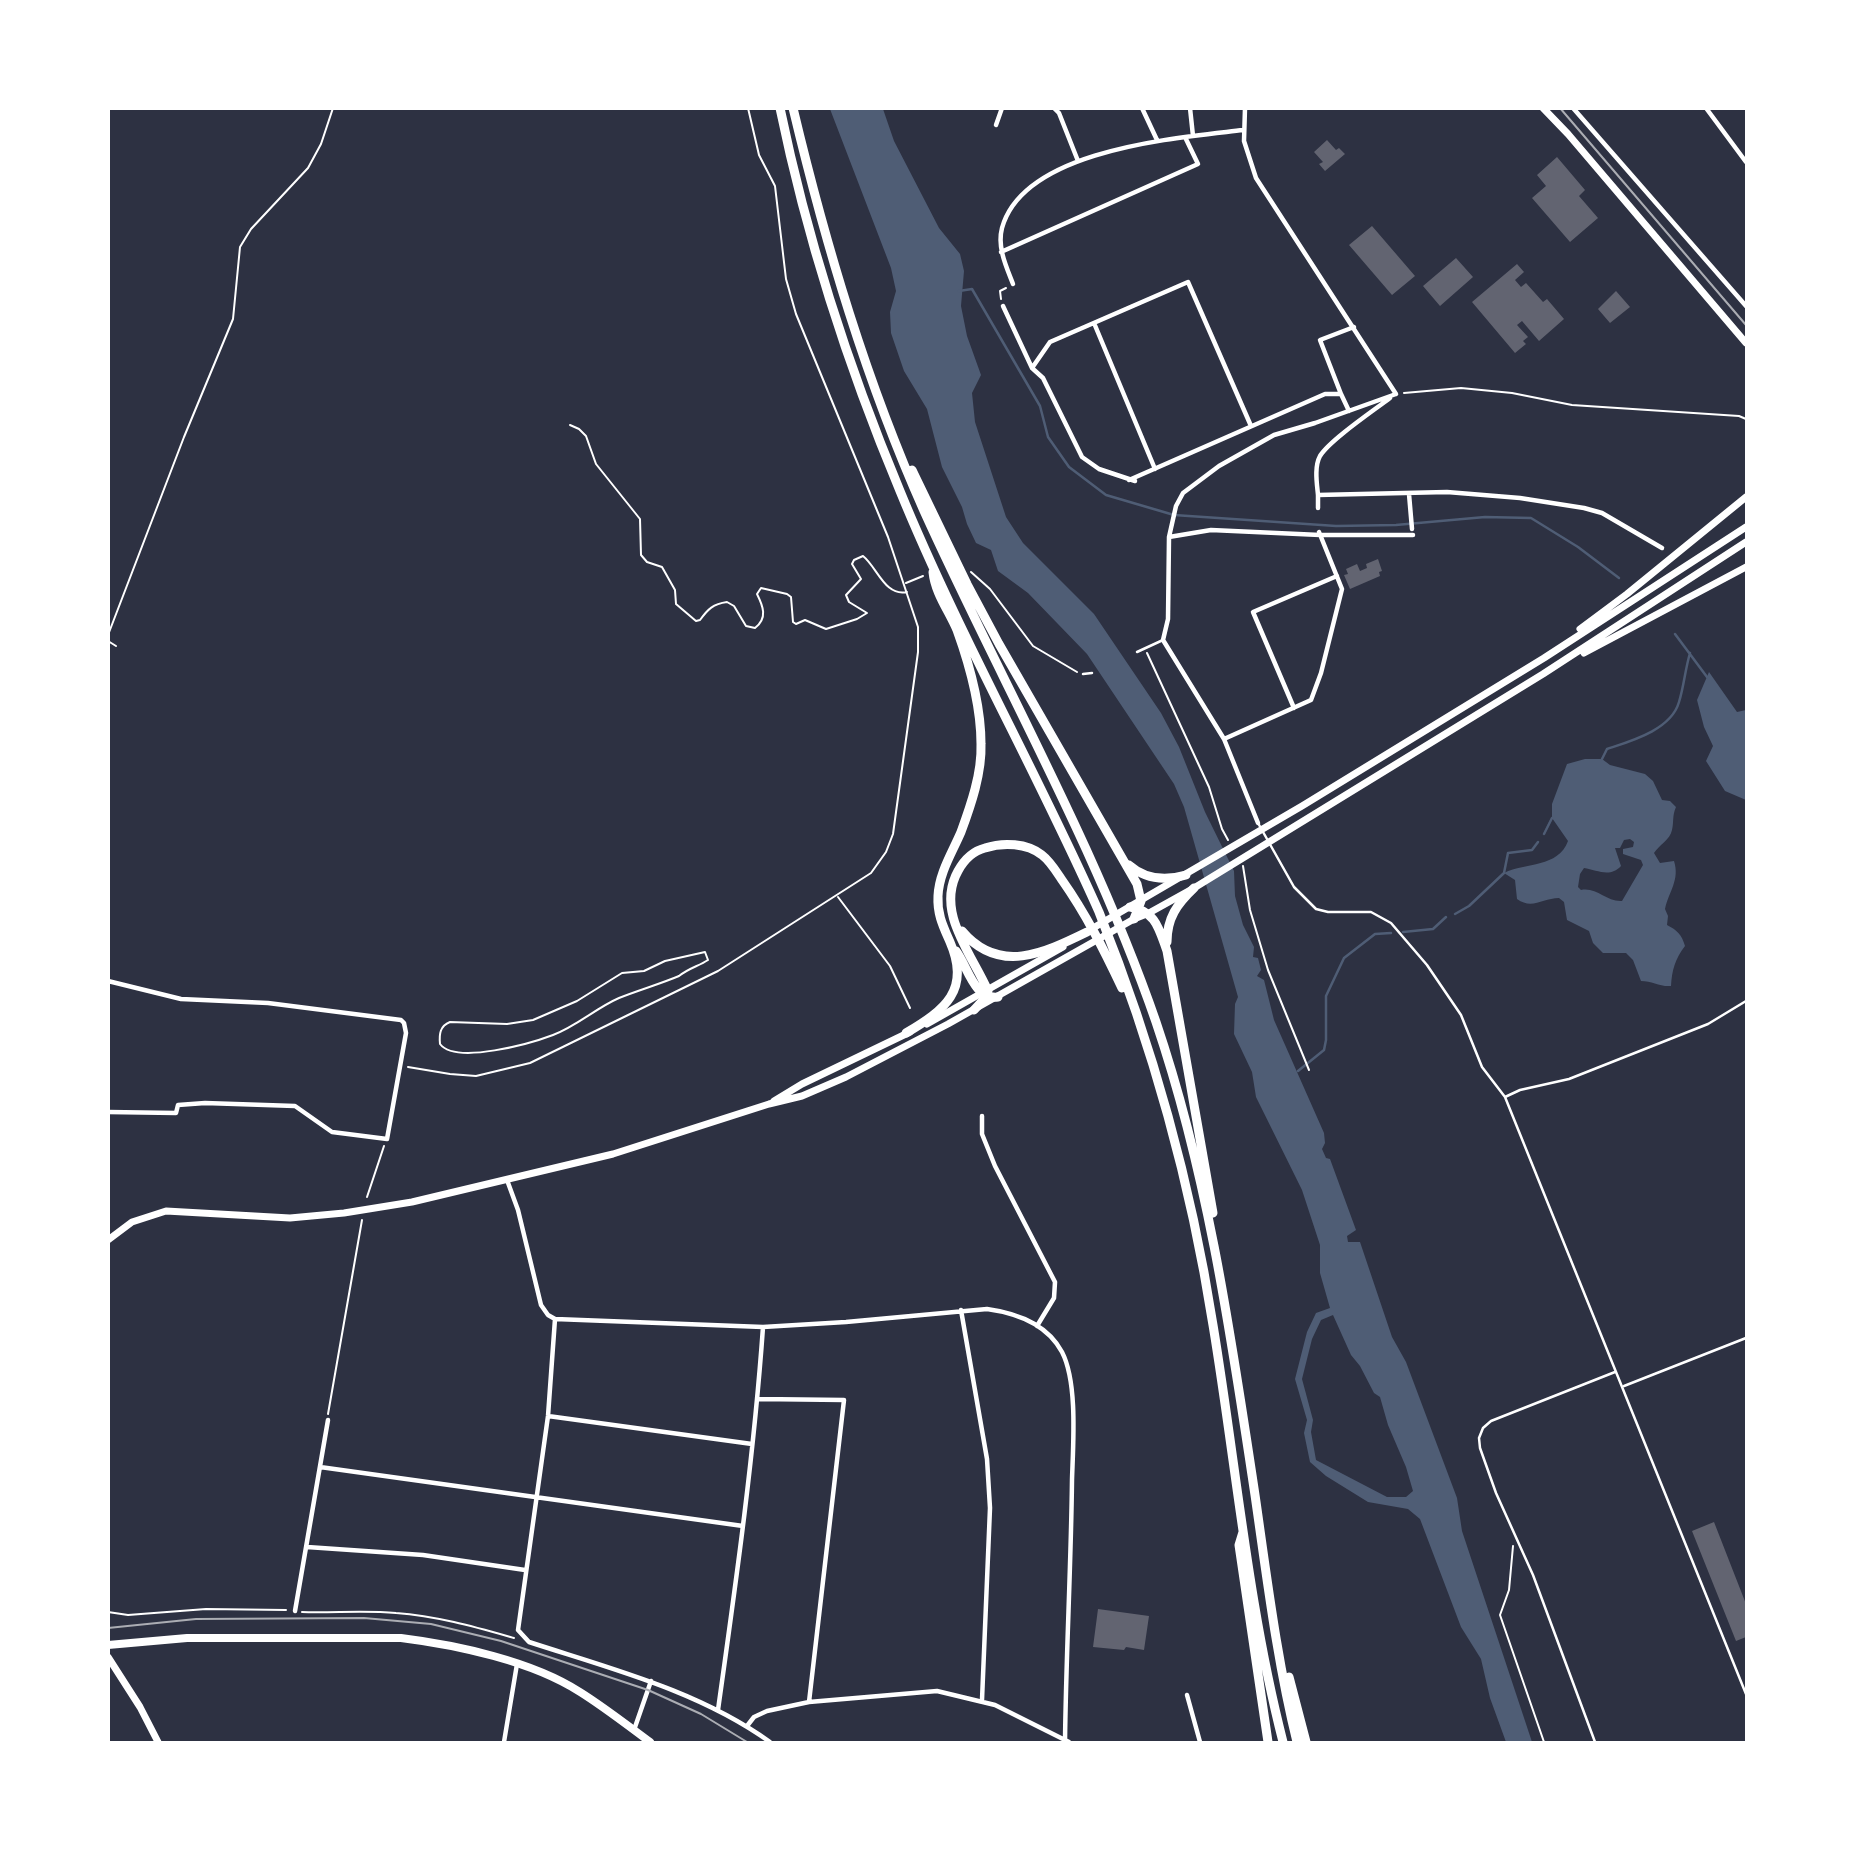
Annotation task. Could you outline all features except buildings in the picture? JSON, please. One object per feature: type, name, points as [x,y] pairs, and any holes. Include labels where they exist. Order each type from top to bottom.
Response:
[{"type":"highway","points":[[780,108],[822,275],[900,491],[932,563],[1072,851],[1119,962],[1167,1114],[1213,1322],[1243,1530],[1283,1742]]},
{"type":"highway","points":[[793,108],[835,273],[895,439],[928,520],[1107,894],[1143,985],[1171,1071],[1205,1198],[1255,1493],[1272,1625],[1297,1742]]},
{"type":"highway","points":[[895,439],[920,483],[967,584],[993,632],[1137,884],[1140,908],[1134,919]]},
{"type":"highway","points":[[932,563],[934,583],[956,630],[974,685],[982,745],[972,798],[939,886],[937,907],[940,922],[951,944],[985,994],[998,997]]},
{"type":"highway","points":[[985,994],[956,924],[950,900],[954,878],[968,858],[978,850],[1005,844],[1030,848],[1050,862],[1078,904],[1102,945],[1138,1021]]},
{"type":"highway","points":[[1124,859],[1137,872],[1162,883],[1186,875]]},
{"type":"highway","points":[[1167,951],[1171,906],[1194,888]]},
{"type":"highway","points":[[1140,908],[1157,922],[1167,951],[1205,1158],[1232,1350]]},
{"type":"highway","points":[[956,924],[978,947],[1010,957],[1046,950],[1087,932]]},
{"type":"highway","points":[[906,1033],[938,1012],[954,993],[957,972],[951,944]]},
{"type":"highway","points":[[974,1010],[985,994]]},
{"type":"highway","points":[[1243,1530],[1239,1545],[1268,1742]]},
{"type":"highway","points":[[1272,1625],[1284,1654],[1306,1742]]},
{"type":"main road","points":[[1543,108],[1746,343]]},
{"type":"main road","points":[[1544,657],[1628,594],[1746,497]]},
{"type":"main road","points":[[1186,875],[1544,657],[1746,527]]},
{"type":"main road","points":[[1194,888],[1543,674],[1746,542]]},
{"type":"main road","points":[[1543,674],[1746,567]]},
{"type":"main road","points":[[1140,908],[1162,883]]},
{"type":"main road","points":[[769,1104],[802,1084],[985,994],[1087,932],[1140,908],[1171,906]]},
{"type":"main road","points":[[108,1240],[132,1222],[166,1211],[242,1217],[316,1216],[412,1202],[613,1154],[802,1096],[846,1077],[974,1010],[1134,919]]},
{"type":"main road","points":[[108,1645],[187,1638],[401,1638],[433,1642],[517,1664],[579,1691],[636,1736],[650,1742]]},
{"type":"main road","points":[[108,1657],[158,1742]]},
{"type":"street","points":[[996,125],[1002,108]]},
{"type":"street","points":[[1054,108],[1059,113],[1078,161]]},
{"type":"street","points":[[1142,108],[1157,140]]},
{"type":"street","points":[[1190,108],[1193,136]]},
{"type":"street","points":[[1245,108],[1243,130],[1247,153],[1256,178],[1396,394]]},
{"type":"street","points":[[1573,108],[1746,306]]},
{"type":"street","points":[[1706,108],[1746,162]]},
{"type":"street","points":[[1013,284],[1001,252],[1002,230],[1009,212],[1020,198],[1043,178],[1078,161],[1157,140],[1243,130]]},
{"type":"street","points":[[1001,252],[1198,164],[1185,137]]},
{"type":"street","points":[[1032,368],[1050,342],[1188,282],[1251,426]]},
{"type":"street","points":[[1003,306],[1032,368],[1043,378],[1082,457],[1099,469],[1132,481],[1315,398],[1325,394],[1341,394]]},
{"type":"street","points":[[1094,323],[1155,469]]},
{"type":"street","points":[[1349,411],[1320,341],[1354,327]]},
{"type":"street","points":[[1258,823],[1224,739],[1163,640],[1168,619],[1170,537],[1176,506],[1183,493],[1196,482],[1246,449],[1274,435],[1396,394]]},
{"type":"street","points":[[1318,508],[1317,472],[1320,457],[1347,430],[1396,394]]},
{"type":"street","points":[[1318,495],[1467,493],[1520,498],[1602,513],[1662,548]]},
{"type":"street","points":[[1170,537],[1211,530],[1413,532],[1409,494]]},
{"type":"street","points":[[1224,739],[1311,700],[1321,673],[1342,589],[1320,533]]},
{"type":"street","points":[[1294,708],[1253,612],[1337,576]]},
{"type":"street","points":[[108,981],[181,999],[268,1003],[401,1020],[406,1033],[387,1139],[331,1132],[295,1106],[205,1102],[178,1105],[177,1113],[108,1112]]},
{"type":"street","points":[[982,1116],[982,1135],[995,1166],[1055,1282],[1054,1298],[1037,1326]]},
{"type":"street","points":[[508,1180],[541,1305],[548,1315],[555,1319],[764,1327],[987,1309],[1007,1312],[1037,1326],[1052,1337],[1067,1362],[1073,1420],[1066,1742],[982,1700],[937,1691],[809,1702],[767,1711],[754,1717],[747,1726]]},
{"type":"street","points":[[961,1310],[987,1459],[990,1497],[982,1700]]},
{"type":"street","points":[[555,1319],[548,1416],[518,1630],[529,1642],[651,1681],[718,1710],[770,1742]]},
{"type":"street","points":[[718,1710],[743,1526],[764,1327]]},
{"type":"street","points":[[758,1399],[844,1400],[809,1702]]},
{"type":"street","points":[[548,1416],[752,1444]]},
{"type":"street","points":[[295,1611],[328,1420]]},
{"type":"street","points":[[320,1467],[743,1526]]},
{"type":"street","points":[[307,1547],[423,1555],[526,1570]]},
{"type":"street","points":[[504,1742],[517,1664]]},
{"type":"street","points":[[636,1736],[651,1681]]},
{"type":"street","points":[[1187,1695],[1200,1742]]},
{"type":"lane","points":[[1137,652],[1163,640]]},
{"type":"lane","points":[[1083,674],[1092,673]]},
{"type":"lane","points":[[1258,823],[1303,898],[1316,909],[1328,912],[1371,912],[1391,923],[1427,965],[1461,1015],[1482,1067],[1505,1097],[1615,1372],[1624,1386],[1746,1694]]},
{"type":"lane","points":[[1505,1097],[1520,1090],[1569,1079],[1708,1024],[1746,1001]]},
{"type":"lane","points":[[1624,1386],[1746,1338]]},
{"type":"lane","points":[[1595,1742],[1533,1575],[1496,1493],[1479,1438],[1483,1427],[1492,1421],[1615,1372]]},
{"type":"path","points":[[108,635],[233,320],[240,247],[251,229],[308,168],[321,144],[333,108]]},
{"type":"path","points":[[401,1065],[476,1076],[530,1063],[718,971],[837,896],[876,867],[886,852],[892,834],[918,652],[918,627],[888,537],[796,314],[786,279],[775,186],[759,155],[748,108]]},
{"type":"path","points":[[1003,306],[1000,291],[1013,284]]},
{"type":"path","points":[[1396,394],[1461,388],[1521,394],[1572,405],[1739,416],[1746,419]]},
{"type":"path","points":[[570,425],[586,436],[596,464],[640,519],[641,555],[647,562],[662,567],[675,590],[676,604],[696,621],[713,605],[727,601],[734,606],[746,626],[755,628],[762,621],[765,612],[757,594],[761,588],[787,593],[791,597],[793,622],[796,624],[805,620],[826,629],[858,619],[867,613],[849,603],[846,595],[861,579],[852,564],[863,556],[889,588],[896,593],[907,592]]},
{"type":"path","points":[[980,579],[1033,646],[1083,674]]},
{"type":"path","points":[[905,584],[911,581]]},
{"type":"path","points":[[108,641],[116,646]]},
{"type":"path","points":[[837,896],[890,965],[910,1008]]},
{"type":"path","points":[[705,952],[708,955],[708,960],[687,969],[680,976],[606,1004],[555,1034],[514,1047],[471,1053],[452,1052],[443,1049],[439,1035],[446,1023],[450,1022],[507,1024],[533,1020],[577,1001],[622,973],[644,971],[665,961],[705,952]]},
{"type":"path","points":[[1306,1059],[1309,1070]]},
{"type":"path","points":[[368,1197],[387,1139]]},
{"type":"path","points":[[328,1420],[362,1219]]},
{"type":"path","points":[[1515,1535],[1509,1590],[1500,1615],[1544,1742]]},
{"type":"path","points":[[108,1612],[128,1615],[206,1609],[274,1608],[295,1611],[380,1612],[430,1617],[529,1642]]},
{"type":"water","points":[[830,109],[883,109],[894,141],[939,228],[960,254],[964,271],[961,306],[967,336],[981,375],[972,393],[975,422],[1006,517],[1023,543],[1094,614],[1161,713],[1234,871],[1235,896],[1243,925],[1254,947],[1253,957],[1258,958],[1261,970],[1257,976],[1264,980],[1274,1020],[1324,1133],[1325,1143],[1322,1149],[1326,1158],[1330,1159],[1356,1230],[1347,1236],[1348,1242],[1360,1242],[1392,1337],[1406,1362],[1457,1498],[1462,1531],[1532,1742],[1506,1742],[1490,1698],[1481,1659],[1461,1627],[1420,1519],[1408,1509],[1368,1502],[1326,1476],[1310,1462],[1304,1433],[1307,1420],[1295,1379],[1307,1332],[1316,1313],[1330,1308],[1320,1273],[1320,1245],[1302,1190],[1256,1097],[1252,1072],[1234,1034],[1235,1004],[1238,997],[1184,807],[1174,784],[1087,654],[1028,593],[998,571],[991,550],[976,543],[942,467],[927,409],[904,371],[891,333],[890,312],[896,291],[891,268]],"holes":[[[1333,1315],[1351,1355],[1374,1393],[1380,1397],[1413,1491],[1406,1497],[1387,1497],[1316,1460],[1311,1432],[1313,1420],[1302,1379],[1312,1339],[1321,1320]]]},
{"type":"water","points":[[1709,672],[1737,712],[1746,710],[1746,800],[1725,791],[1706,761],[1713,746],[1704,727],[1697,700]]},
{"type":"water","points":[[1585,759],[1602,759],[1610,765],[1645,774],[1653,781],[1662,800],[1670,801],[1676,807],[1671,834],[1654,853],[1660,863],[1674,861],[1676,868],[1675,880],[1665,909],[1668,916],[1667,925],[1679,933],[1685,946],[1675,965],[1671,986],[1641,981],[1633,960],[1626,953],[1603,953],[1593,943],[1589,931],[1567,920],[1564,902],[1559,898],[1533,904],[1517,899],[1515,880],[1504,873],[1549,860],[1563,850],[1568,841],[1552,818],[1552,804],[1567,764]],"holes":[[[1630,839],[1634,842],[1633,847],[1623,849],[1623,854],[1641,860],[1643,865],[1622,901],[1578,887],[1584,868],[1603,872],[1617,870],[1621,866],[1615,848],[1620,848],[1624,840]]]},
{"type":"waterway","points":[[959,291],[972,289],[1040,406],[1048,437],[1069,467],[1106,495],[1174,515],[1336,526],[1396,525],[1485,517],[1531,518],[1578,547],[1619,578]]},
{"type":"waterway","points":[[1675,634],[1707,677]]},
{"type":"waterway","points":[[1602,759],[1607,749],[1649,733],[1675,712],[1690,653]]},
{"type":"waterway","points":[[1544,834],[1552,818]]},
{"type":"waterway","points":[[1455,914],[1469,906],[1504,873],[1508,853],[1532,850],[1538,842]]},
{"type":"waterway","points":[[1403,932],[1433,929],[1446,917]]},
{"type":"waterway","points":[[1298,1071],[1324,1050],[1326,996],[1344,958],[1375,934],[1391,933]]},
{"type":"tram line","points":[[1560,108],[1746,325]]},
{"type":"tram line","points":[[108,1628],[196,1619],[364,1618],[431,1624],[501,1641],[648,1690],[701,1714],[747,1742]]}]
